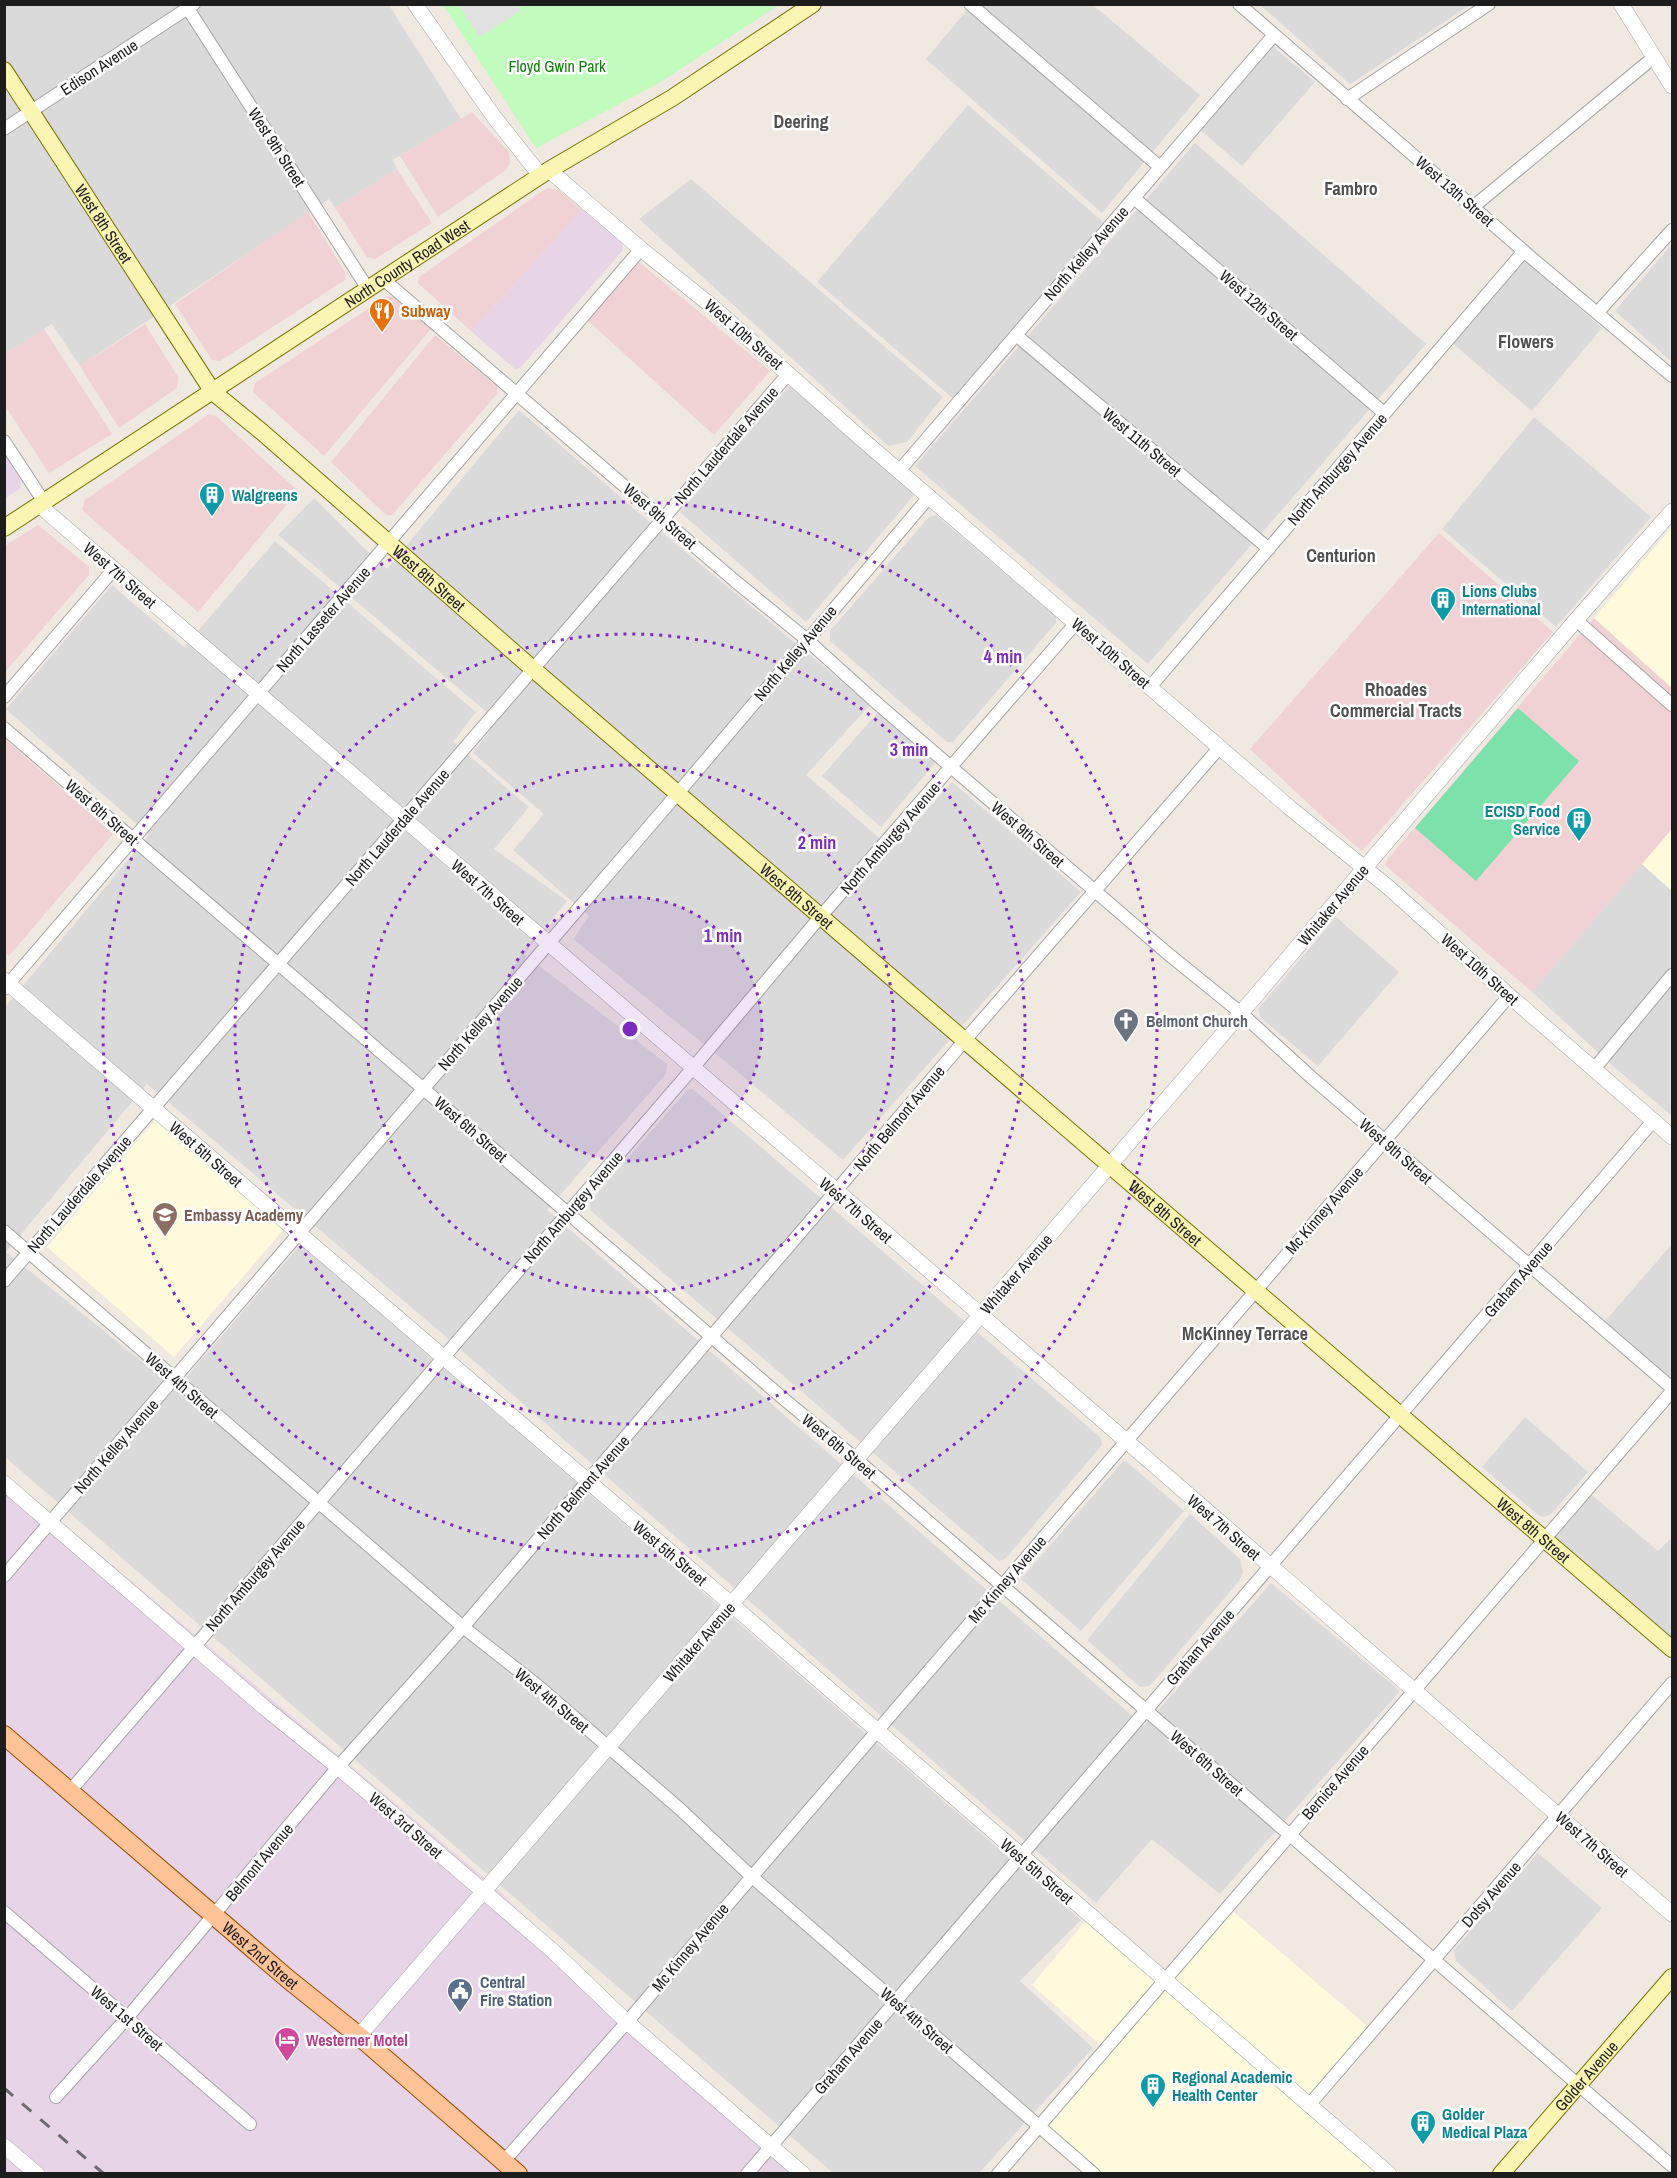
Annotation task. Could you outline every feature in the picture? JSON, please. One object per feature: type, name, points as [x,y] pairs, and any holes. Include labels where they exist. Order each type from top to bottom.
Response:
[{"type":"main road","name":"North County Road West","points":[[4,528],[544,172],[672,98],[813,4]]},
{"type":"main road","name":"West 8th Street","points":[[4,70],[213,392],[1672,1649]]},
{"type":"main road","name":"West 2nd Street","points":[[4,1735],[518,2174]]},
{"type":"main road","name":"Golder Avenue","points":[[1501,2174],[1672,1977]]},
{"type":"street","name":"West 10th Street","points":[[415,4],[494,117],[544,172],[714,308],[1150,687],[1437,930],[1509,996],[1672,1137]]},
{"type":"street","points":[[970,4],[1160,167]]},
{"type":"street","name":"West 13th Street","points":[[1239,4],[1672,376]]},
{"type":"street","points":[[1347,99],[1490,4]]},
{"type":"street","points":[[1621,4],[1672,86]]},
{"type":"street","name":"Edison Avenue","points":[[4,129],[189,6]]},
{"type":"street","name":"West 9th Street","points":[[189,6],[368,289]]},
{"type":"street","name":"North Kelley Avenue","points":[[899,471],[1274,35]]},
{"type":"street","points":[[1473,207],[1654,57]]},
{"type":"street","name":"West 12th Street","points":[[1134,198],[1384,413]]},
{"type":"street","points":[[1598,312],[1672,230]]},
{"type":"street","name":"North Lasseter Avenue","points":[[6,984],[134,839],[641,249]]},
{"type":"street","name":"North Amburgey Avenue","points":[[1150,687],[1524,251]]},
{"type":"street","name":"West 9th Street","points":[[383,279],[735,581],[806,639],[1095,892],[1241,1013],[1311,1077],[1672,1390]]},
{"type":"street","name":"West 11th Street","points":[[1016,335],[1269,549]]},
{"type":"street","name":"North Lauderdale Avenue","points":[[4,1281],[789,373]]},
{"type":"street","name":"West 7th Street","points":[[4,441],[42,504],[114,569],[836,1193],[981,1315],[1672,1914]]},
{"type":"street","name":"North Kelley Avenue","points":[[4,1576],[678,793],[806,639],[930,496]]},
{"type":"street","name":"Whitaker Avenue","points":[[359,2036],[1672,510]]},
{"type":"street","points":[[4,697],[114,569]]},
{"type":"street","points":[[1576,620],[1672,705]]},
{"type":"street","name":"North Amburgey Avenue","points":[[69,1791],[692,1069],[821,916],[1076,623]]},
{"type":"street","name":"West 6th Street","points":[[4,728],[712,1337],[856,1458],[1672,2166]]},
{"type":"street","name":"North Belmont Avenue","points":[[463,1627],[965,1040],[1220,747]]},
{"type":"street","points":[[1594,1069],[1672,975]]},
{"type":"street","name":"West 5th Street","points":[[6,984],[731,1605],[1389,2174]]},
{"type":"street","name":"Mc Kinney Avenue","points":[[504,2161],[627,2022],[1509,996]]},
{"type":"street","name":"Graham Avenue","points":[[747,2174],[1654,1120]]},
{"type":"street","name":"West 4th Street","points":[[4,1231],[463,1627],[537,1686],[681,1810],[751,1876],[1094,2174]]},
{"type":"street","name":"Bernice Avenue","points":[[998,2174],[1672,1390]]},
{"type":"street","name":"West 3rd Street","points":[[4,1483],[265,1708],[338,1767],[554,1952],[627,2022],[803,2174]]},
{"type":"street","name":"Belmont Avenue","points":[[56,2097],[215,1916],[338,1767],[463,1627]]},
{"type":"street","name":"Dotsy Avenue","points":[[1309,2105],[1672,1683]]},
{"type":"street","name":"West 1st Street","points":[[4,1912],[250,2124]]},
{"type":"street","points":[[4,2146],[37,2174]]},
{"type":"shaded area","points":[[5,5],[389,5],[461,119],[393,160],[397,169],[335,208],[329,199],[80,366],[52,324],[5,354]]},
{"type":"shaded area","points":[[459,5],[517,5],[521,11],[479,37]]},
{"type":"shaded area","points":[[971,5],[1093,5],[1200,95],[1102,213],[926,59]]},
{"type":"shaded area","points":[[1260,5],[1470,5],[1350,84]]},
{"type":"shaded area","points":[[1270,44],[1315,82],[1242,166],[1198,128]]},
{"type":"shaded area","points":[[968,105],[1109,227],[957,402],[817,282]]},
{"type":"shaded area","points":[[472,112],[509,152],[510,163],[506,170],[438,217],[400,156]]},
{"type":"shaded area","points":[[1195,143],[1426,344],[1148,664],[915,466]]},
{"type":"shaded area","points":[[397,169],[432,223],[375,259],[367,257],[335,208]]},
{"type":"shaded area","points":[[691,179],[943,397],[907,442],[888,446],[639,219]]},
{"type":"shaded area","points":[[547,188],[559,190],[582,210],[471,331],[418,283],[419,277]]},
{"type":"shaded area","points":[[582,210],[622,242],[623,250],[520,368],[515,369],[471,331]]},
{"type":"shaded area","points":[[308,212],[345,272],[345,280],[220,361],[212,360],[175,304]]},
{"type":"shaded area","points":[[1672,244],[1672,362],[1615,311]]},
{"type":"shaded area","points":[[1522,258],[1602,328],[1532,411],[1451,342]]},
{"type":"shaded area","points":[[639,262],[770,371],[714,435],[587,320]]},
{"type":"shaded area","points":[[393,296],[431,329],[324,456],[253,392],[255,383],[386,297]]},
{"type":"shaded area","points":[[145,324],[178,377],[177,388],[119,428],[80,366]]},
{"type":"shaded area","points":[[44,329],[112,434],[49,473],[4,404],[5,354]]},
{"type":"shaded area","points":[[435,335],[497,387],[497,394],[392,515],[386,515],[331,462]]},
{"type":"shaded area","points":[[790,385],[914,495],[806,622],[680,512]]},
{"type":"shaded area","points":[[519,410],[870,705],[806,775],[892,849],[952,782],[1081,892],[843,1160],[573,939],[589,916],[513,850],[544,814],[473,753],[497,721],[278,535],[314,498],[387,569]]},
{"type":"shaded area","points":[[209,414],[216,416],[298,491],[198,612],[82,510],[85,500]]},
{"type":"shaded area","points":[[1534,417],[1651,517],[1556,627],[1442,529]]},
{"type":"shaded area","points":[[5,455],[21,481],[20,489],[5,498]]},
{"type":"shaded area","points":[[936,515],[1056,617],[1056,623],[953,742],[947,742],[830,641],[830,631],[929,517]]},
{"type":"shaded area","points":[[38,525],[89,567],[89,575],[5,672],[5,546]]},
{"type":"shaded area","points":[[1672,527],[1672,688],[1594,618]]},
{"type":"shaded area","points":[[1439,533],[1553,632],[1362,851],[1250,749]]},
{"type":"shaded area","points":[[275,541],[476,712],[453,742],[529,807],[494,849],[567,901],[524,954],[667,1064],[666,1074],[547,1210],[1144,1726],[1271,1583],[1400,1691],[1220,1894],[1152,1839],[1096,1903],[444,1335],[147,1084],[6,1252],[176,1389],[301,1244],[1081,1920],[1020,1981],[1093,2048],[979,2173],[833,2173],[5,1457],[5,1007],[149,835],[6,709],[112,585],[184,647]]},
{"type":"shaded area","points":[[1594,618],[1672,688],[1672,829],[1532,992],[1385,865]]},
{"type":"shaded area","points":[[878,712],[935,763],[881,827],[822,776]]},
{"type":"shaded area","points":[[5,739],[113,834],[9,956],[4,952]]},
{"type":"shaded area","points":[[1672,829],[1672,891],[1642,864]]},
{"type":"shaded area","points":[[1642,864],[1672,891],[1672,1116],[1532,992]]},
{"type":"shaded area","points":[[1336,917],[1399,972],[1318,1066],[1261,1018],[1258,1009]]},
{"type":"shaded area","points":[[693,1089],[1101,1438],[1102,1445],[1005,1559],[999,1561],[590,1210],[590,1202],[687,1090]]},
{"type":"shaded area","name":"Embassy Academy","points":[[156,1119],[284,1229],[174,1357],[47,1247]]},
{"type":"shaded area","points":[[1672,1244],[1672,1388],[1600,1327]]},
{"type":"shaded area","points":[[1525,1417],[1588,1472],[1551,1514],[1544,1517],[1538,1515],[1482,1467]]},
{"type":"shaded area","points":[[1123,1461],[1184,1511],[1081,1631],[1021,1579]]},
{"type":"shaded area","points":[[4,1474],[503,1894],[628,2023],[803,2173],[5,2173]]},
{"type":"shaded area","points":[[1587,1491],[1658,1551],[1672,1537],[1672,1654],[1543,1542]]},
{"type":"shaded area","points":[[1190,1514],[1240,1559],[1243,1572],[1239,1581],[1150,1686],[1140,1687],[1087,1640]]},
{"type":"shaded area","points":[[1538,1853],[1602,1908],[1512,2011],[1456,1961],[1454,1950]]},
{"type":"shaded area","points":[[1228,1907],[1373,2031],[1309,2105],[1389,2173],[1094,2173],[1039,2126],[1105,2049],[1032,1985],[1090,1916],[1165,1980]]},
{"type":"green space","name":"Floyd Gwin Park","points":[[443,5],[779,5],[659,83],[536,148]]},
{"type":"green space","points":[[1518,708],[1579,761],[1476,881],[1415,828]]},
{"type":"railway","points":[[4,2088],[104,2174]]},
{"type":"place","name":"Subway","points":[[382,334]]},
{"type":"place","name":"Walgreens","points":[[212,518]]},
{"type":"place","name":"Lions Clubs International","points":[[1443,623]]},
{"type":"place","name":"ECISD Food Service","points":[[1579,843]]},
{"type":"place","name":"Belmont Church","points":[[1126,1044]]},
{"type":"place","name":"Embassy Academy","points":[[165,1238]]},
{"type":"place","name":"Central Fire Station","points":[[460,2014]]},
{"type":"place","name":"Westerner Motel","points":[[287,2063]]},
{"type":"place","name":"Regional Academic Health Center","points":[[1153,2109]]},
{"type":"place","name":"Golder Medical Plaza","points":[[1423,2146]]},
{"type":"district","name":"Deering","points":[[801,121]]},
{"type":"district","name":"Fambro","points":[[1351,188]]},
{"type":"district","name":"Flowers","points":[[1526,341]]},
{"type":"district","name":"Centurion","points":[[1341,555]]},
{"type":"district","name":"Rhoades Commercial Tracts","points":[[1396,699]]},
{"type":"district","name":"McKinney Terrace","points":[[1245,1333]]}]
